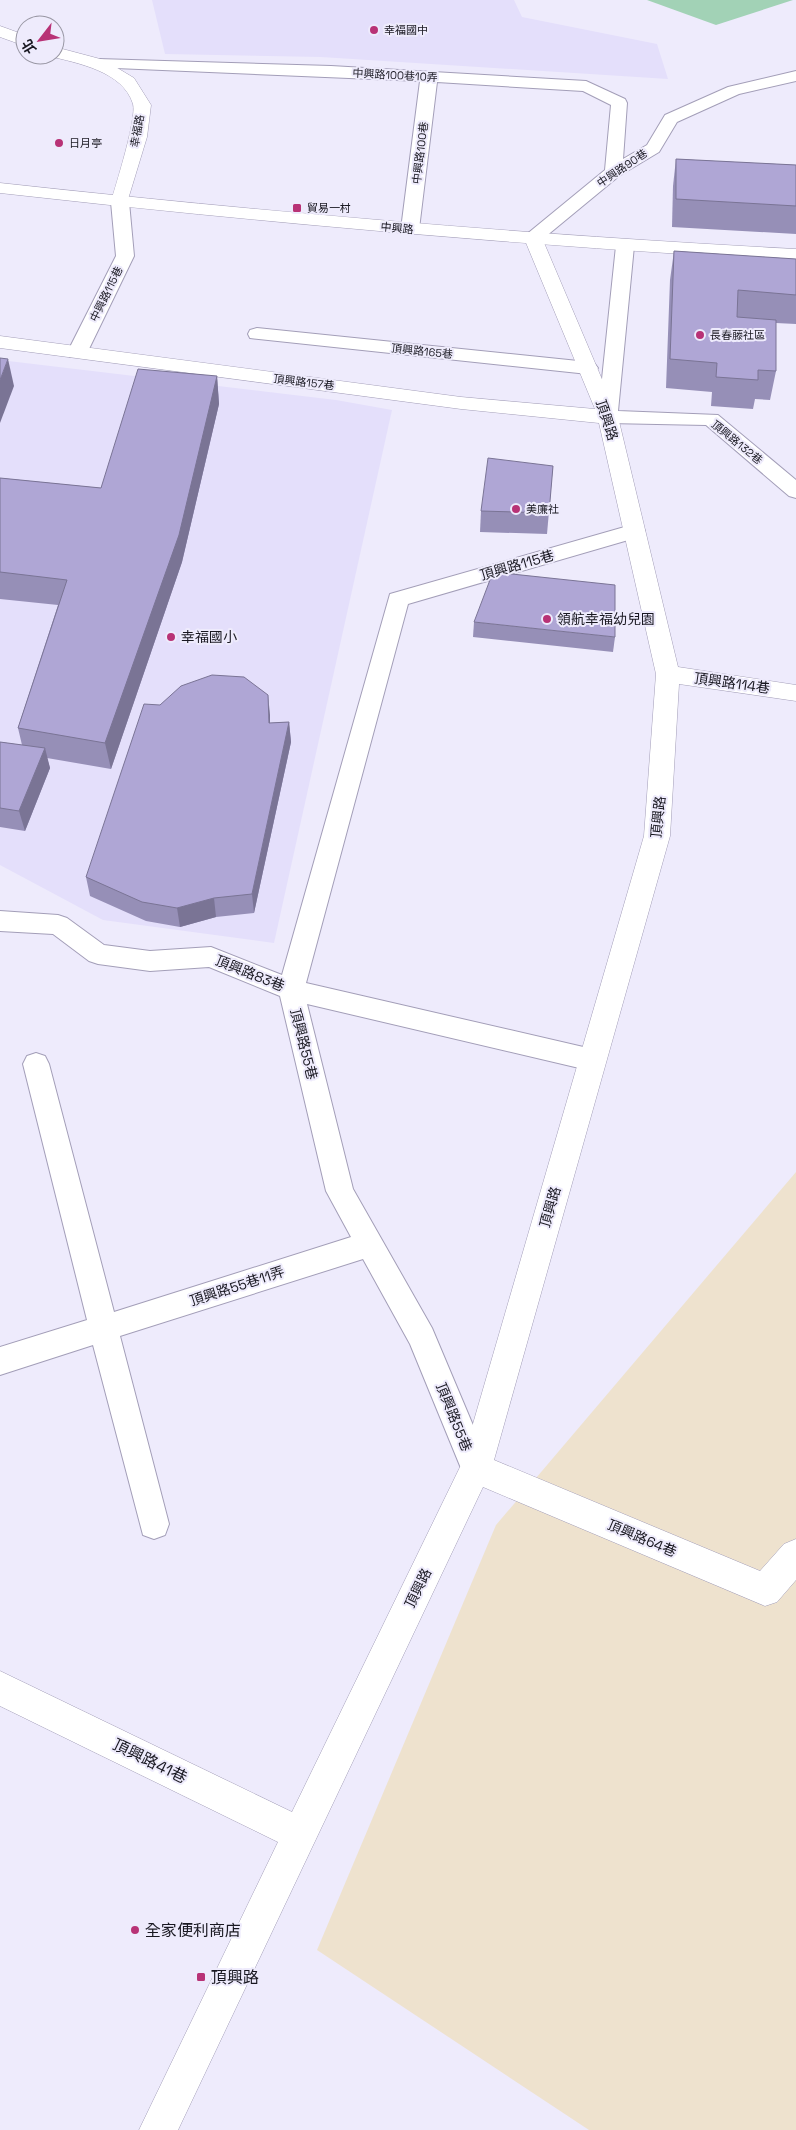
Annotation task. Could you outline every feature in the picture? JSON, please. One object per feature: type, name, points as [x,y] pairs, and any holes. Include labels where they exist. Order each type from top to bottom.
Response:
[{"type":"street","points":[[0,31],[15,37]]},
{"type":"street","name":"幸福路","points":[[65,55],[98,64],[128,82],[142,105],[138,137],[120,202]]},
{"type":"street","name":"中興路","points":[[0,188],[120,202],[410,229],[625,246],[796,255]]},
{"type":"street","name":"頂興路","points":[[158,2130],[476,1468],[657,836],[668,674],[608,417],[533,238]]},
{"type":"street","name":"頂興路157巷","points":[[0,342],[461,403],[608,417]]},
{"type":"street","name":"頂興路114巷","points":[[668,674],[796,693]]},
{"type":"street","name":"頂興路64巷","points":[[476,1468],[765,1590],[796,1555]]},
{"type":"street","name":"頂興路41巷","points":[[0,1688],[300,1834]]},
{"type":"lane","name":"中興路100巷10弄","points":[[98,64],[253,68],[429,76],[586,86],[619,102],[613,172]]},
{"type":"lane","name":"中興路100巷","points":[[410,229],[429,76]]},
{"type":"lane","name":"中興路90巷","points":[[533,238],[613,172],[653,148],[671,119],[734,90],[796,76]]},
{"type":"lane","name":"中興路115巷","points":[[77,353],[125,256],[120,202]]},
{"type":"lane","points":[[608,417],[625,246]]},
{"type":"lane","name":"頂興路165巷","points":[[257,334],[588,368]]},
{"type":"lane","name":"頂興路132巷","points":[[608,417],[712,419],[796,491]]},
{"type":"lane","name":"頂興路115巷","points":[[398,599],[635,531]]},
{"type":"lane","name":"頂興路55巷","points":[[398,599],[291,990],[340,1191],[422,1337],[476,1468]]},
{"type":"lane","name":"頂興路83巷","points":[[0,921],[58,926],[98,954],[150,962],[211,957],[291,990],[592,1060]]},
{"type":"lane","points":[[36,1064],[154,1524]]},
{"type":"lane","name":"頂興路55巷11弄","points":[[0,1361],[370,1244]]},
{"type":"shaded area","name":"幸福國中","points":[[152,0],[514,0],[522,17],[657,44],[668,79],[321,57],[165,54]]},
{"type":"shaded area","name":"幸福國小","points":[[0,360],[336,400],[392,410],[274,943],[103,920],[0,865]]},
{"type":"shaded area","points":[[796,1172],[796,2130],[589,2130],[317,1950],[496,1525]]},
{"type":"green space","points":[[647,0],[793,0],[716,25]]},
{"type":"building","points":[[676,159],[796,165],[796,206],[676,199]]},
{"type":"building","points":[[674,251],[796,259],[796,295],[738,290],[737,317],[776,320],[776,371],[758,370],[758,380],[716,377],[717,363],[670,359]]},
{"type":"building","points":[[0,358],[8,359],[0,380]]},
{"type":"building","points":[[138,369],[217,376],[179,535],[105,743],[18,728],[67,580],[0,572],[0,478],[101,488]]},
{"type":"building","points":[[488,458],[553,466],[549,513],[481,511]]},
{"type":"building","name":"領航幸福幼兒園","points":[[493,572],[615,585],[615,637],[474,622]]},
{"type":"building","points":[[212,675],[244,677],[268,695],[269,723],[289,722],[252,894],[214,898],[177,908],[142,902],[86,877],[144,704],[160,705],[181,686]]},
{"type":"building","points":[[0,742],[45,748],[19,811],[0,808]]},
{"type":"place","name":"幸福國中","points":[[374,30]]},
{"type":"place","name":"日月亭","points":[[59,143]]},
{"type":"place","name":"貿易一村","points":[[297,208]]},
{"type":"place","name":"長春藤社區","points":[[700,335]]},
{"type":"place","name":"美廉社","points":[[516,509]]},
{"type":"place","name":"領航幸福幼兒園","points":[[547,619]]},
{"type":"place","name":"幸福國小","points":[[171,637]]},
{"type":"place","name":"全家便利商店","points":[[135,1930]]},
{"type":"place","name":"頂興路","points":[[201,1977]]}]
